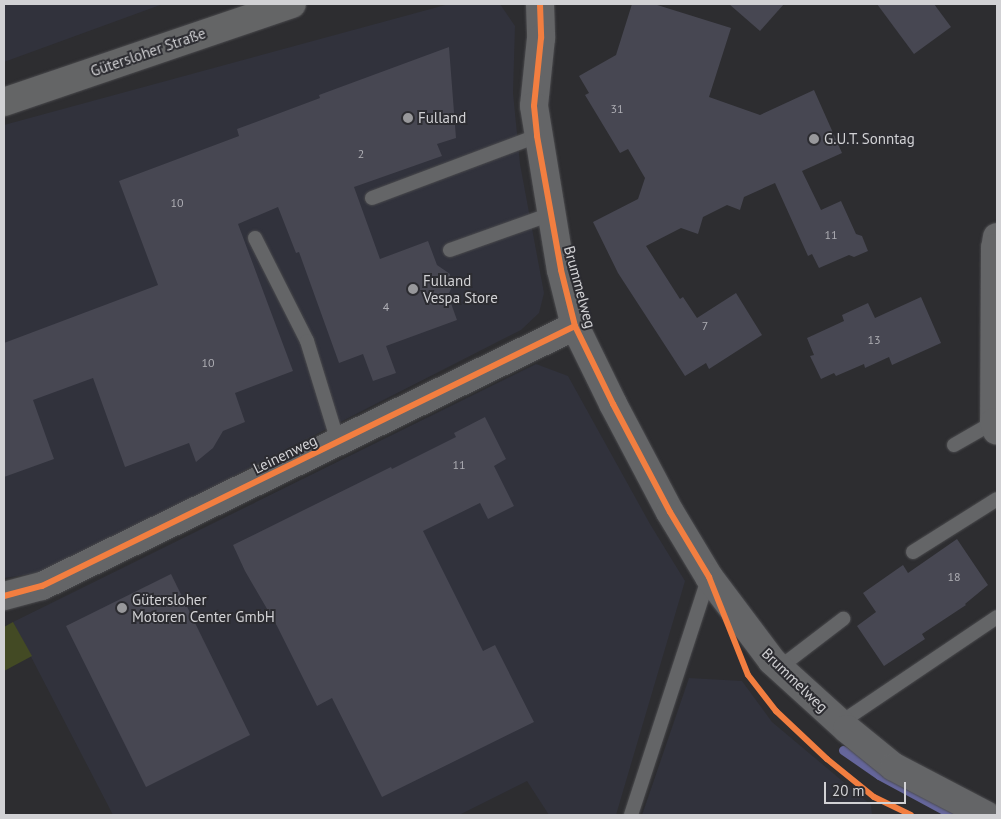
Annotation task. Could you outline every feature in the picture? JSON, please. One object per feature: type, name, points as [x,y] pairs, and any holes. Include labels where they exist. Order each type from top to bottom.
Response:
[{"type":"main road","name":"Gütersloher Straße","points":[[4,102],[292,4]]},
{"type":"street","name":"Brummelweg","points":[[540,4],[541,38],[534,106],[537,136],[561,270],[575,326],[612,404],[656,487],[708,577],[779,668],[840,723],[894,767],[986,815]]},
{"type":"street","points":[[996,427],[995,248],[997,237]]},
{"type":"street","name":"Leinenweg","points":[[4,596],[42,586],[575,326]]},
{"type":"lane","points":[[372,198],[537,136]]},
{"type":"lane","points":[[450,250],[551,214]]},
{"type":"lane","points":[[255,238],[306,341],[338,442]]},
{"type":"lane","points":[[954,445],[996,427]]},
{"type":"lane","points":[[913,552],[997,500]]},
{"type":"lane","points":[[631,815],[708,577]]},
{"type":"lane","points":[[840,723],[997,617]]},
{"type":"lane","points":[[779,668],[843,619]]},
{"type":"shaded area","points":[[4,4],[163,4],[4,62]]},
{"type":"shaded area","points":[[449,4],[500,4],[515,26],[513,93],[520,164],[544,293],[539,313],[521,330],[128,530],[38,573],[4,578],[4,125]]},
{"type":"shaded area","points":[[536,364],[568,376],[650,524],[685,581],[616,815],[549,815],[527,781],[459,815],[113,815],[13,622]]},
{"type":"shaded area","points":[[689,678],[742,681],[772,722],[871,805],[872,815],[642,815]]},
{"type":"green space","points":[[13,622],[32,656],[4,671],[4,627]]},
{"type":"building","points":[[632,4],[654,4],[731,28],[709,97],[760,115],[814,90],[842,153],[802,171],[821,210],[841,201],[856,234],[862,236],[868,251],[854,257],[849,255],[819,268],[812,254],[808,256],[775,183],[744,197],[740,210],[727,205],[703,217],[698,234],[681,228],[646,246],[680,299],[683,297],[697,318],[736,293],[762,335],[709,369],[706,363],[685,376],[618,273],[593,222],[638,199],[645,178],[628,149],[620,153],[585,95],[589,93],[579,76],[616,55]]},
{"type":"building","points":[[729,4],[784,4],[760,31]]},
{"type":"building","points":[[877,4],[934,4],[951,27],[914,54]]},
{"type":"building","points":[[449,47],[456,138],[437,144],[442,156],[354,187],[380,259],[428,241],[437,265],[450,274],[451,289],[448,295],[457,320],[386,346],[396,373],[373,381],[363,354],[339,363],[299,252],[296,253],[278,207],[238,224],[293,371],[235,393],[245,422],[223,431],[213,448],[196,462],[189,443],[125,467],[93,378],[33,400],[54,459],[4,477],[4,343],[158,285],[119,181],[239,136],[237,129],[320,98],[319,95]]},
{"type":"building","points":[[921,297],[941,343],[892,365],[889,357],[865,368],[864,364],[836,376],[834,373],[821,379],[810,356],[814,355],[807,338],[844,321],[842,315],[868,303],[875,318]]},
{"type":"building","points":[[485,417],[506,459],[494,466],[514,506],[488,519],[480,503],[423,531],[483,651],[495,645],[534,722],[382,797],[332,698],[317,706],[277,626],[245,571],[233,545],[456,437],[454,433]]},
{"type":"building","points":[[957,539],[988,585],[966,605],[922,634],[925,639],[884,666],[857,626],[876,612],[863,593],[903,565],[908,573]]},
{"type":"building","points":[[171,574],[250,735],[146,787],[66,626]]},
{"type":"waterway","points":[[843,750],[879,775],[953,815]]},
{"type":"cycle path","points":[[540,4],[541,38],[534,106],[537,136],[561,270],[575,326],[613,404],[670,512],[709,577],[748,675],[776,711],[827,759],[874,797],[911,815]]},
{"type":"cycle path","points":[[4,596],[42,586],[575,326]]},
{"type":"place","name":"Fulland","points":[[408,118]]},
{"type":"place","name":"G.U.T. Sonntag","points":[[814,139]]},
{"type":"place","name":"Fulland Vespa Store","points":[[413,289]]},
{"type":"place","name":"Gütersloher Motoren Center GmbH","points":[[122,608]]}]
